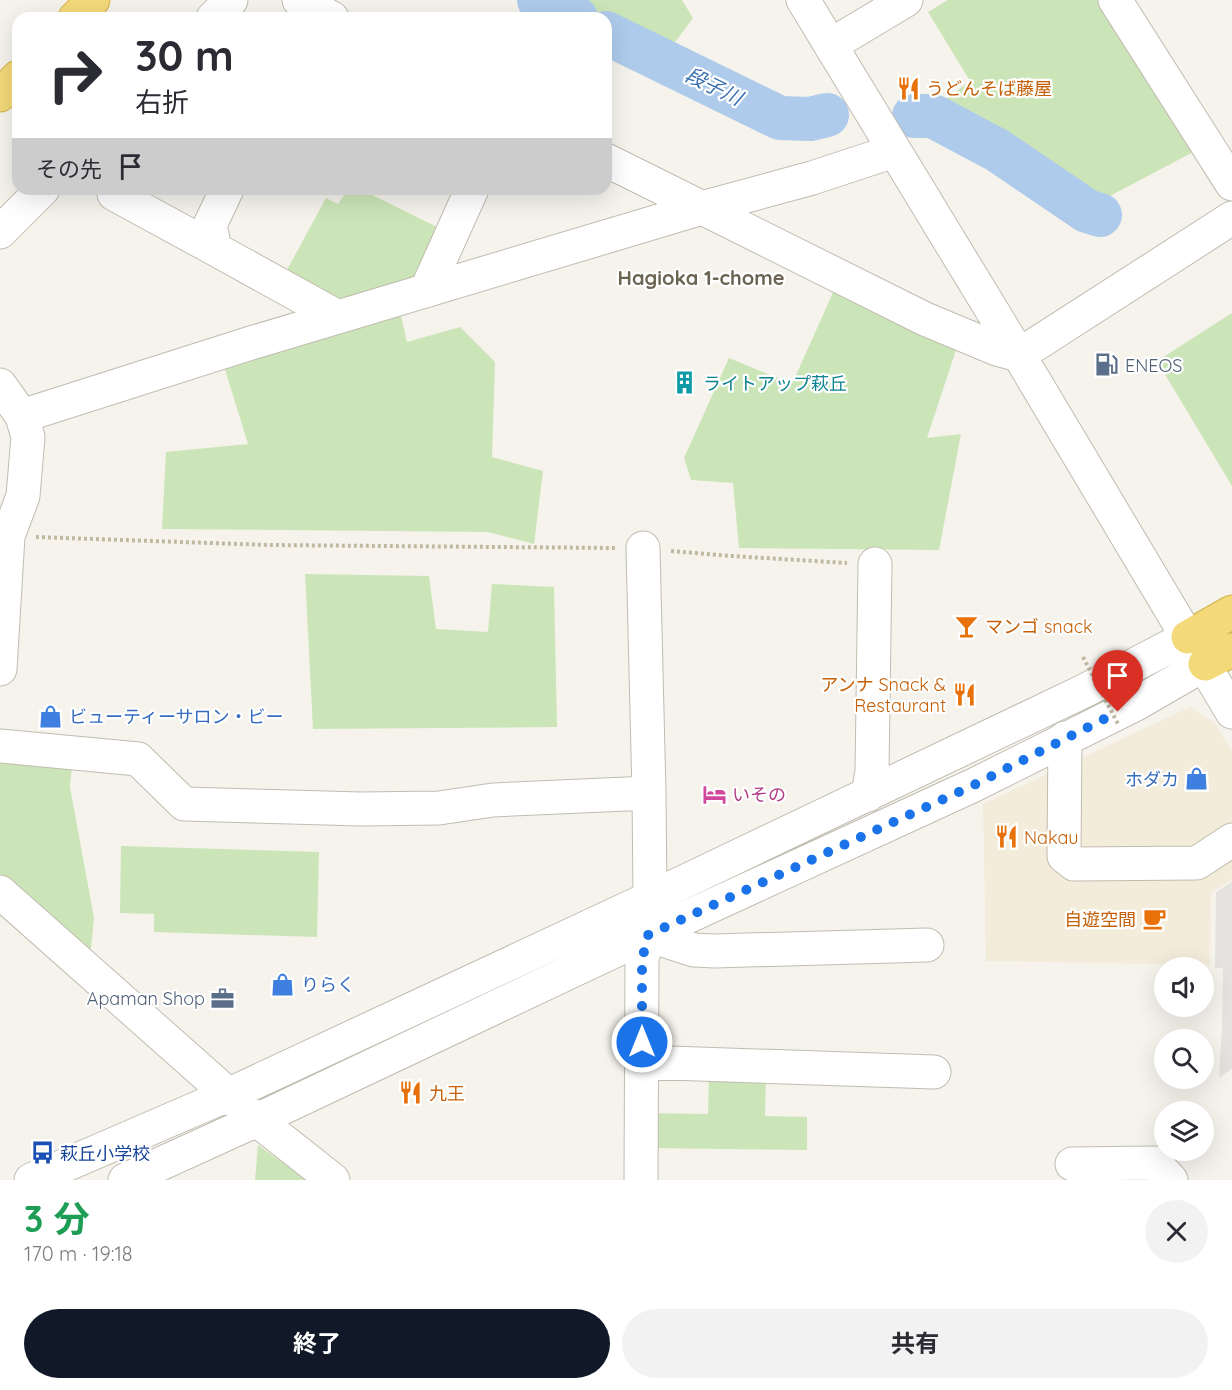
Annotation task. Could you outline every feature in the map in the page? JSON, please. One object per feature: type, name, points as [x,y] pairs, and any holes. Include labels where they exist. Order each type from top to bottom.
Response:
[{"type":"highway","points":[[81,12],[93,0]]},
{"type":"highway","points":[[1208,650],[1232,612]]},
{"type":"street","points":[[219,12],[231,0]]},
{"type":"street","points":[[803,0],[1019,355],[1208,650],[1232,712]]},
{"type":"street","points":[[831,45],[906,0]]},
{"type":"street","points":[[1115,0],[1232,184]]},
{"type":"street","points":[[22,416],[251,343],[702,208],[812,178],[894,151]]},
{"type":"street","points":[[612,163],[925,319],[1019,355]]},
{"type":"street","points":[[0,232],[38,195]]},
{"type":"street","points":[[116,195],[338,317]]},
{"type":"street","points":[[215,249],[210,225],[224,195]]},
{"type":"street","points":[[426,291],[469,195]]},
{"type":"street","points":[[1019,355],[1232,218]]},
{"type":"street","points":[[0,385],[22,416],[28,437],[10,516],[0,669]]},
{"type":"street","points":[[643,548],[650,898]]},
{"type":"street","points":[[868,795],[872,771],[875,564]]},
{"type":"street","points":[[125,1180],[974,785],[1136,704],[1208,650]]},
{"type":"street","points":[[31,1180],[230,1094],[650,898],[1084,691],[1208,650]]},
{"type":"street","points":[[1065,738],[1064,856],[1074,864],[1197,863],[1232,840]]},
{"type":"street","points":[[0,746],[138,759],[184,804],[361,809],[428,808],[493,800],[649,793]]},
{"type":"street","points":[[0,892],[257,1120],[333,1180]]},
{"type":"street","points":[[648,935],[694,950],[715,951],[927,945]]},
{"type":"street","points":[[641,1180],[642,960],[648,935]]},
{"type":"street","points":[[641,1062],[934,1072]]},
{"type":"street","points":[[1072,1164],[1155,1163],[1172,1180]]},
{"type":"path","points":[[10,516],[268,545],[643,548],[732,556],[875,564]]},
{"type":"path","points":[[1083,657],[1119,726]]},
{"type":"shaded area","points":[[1190,707],[1215,723],[1232,751],[1232,879],[1211,893],[1210,957],[1154,957],[1154,964],[986,961],[983,804]]},
{"type":"shaded area","points":[[1232,882],[1232,1069],[1219,1078],[1223,968],[1215,968],[1216,892]]},
{"type":"green space","points":[[570,0],[682,0],[693,18],[667,53],[612,23],[612,12],[592,12]]},
{"type":"green space","points":[[948,0],[1102,0],[1199,149],[1106,198],[1058,206],[926,114],[970,81],[928,12]]},
{"type":"green space","points":[[344,195],[372,195],[439,228],[413,288],[338,309],[287,270],[326,198],[338,204]]},
{"type":"green space","points":[[836,286],[959,341],[927,438],[961,434],[939,550],[739,548],[733,483],[691,480],[684,458],[729,358],[792,384]]},
{"type":"green space","points":[[399,307],[407,342],[460,327],[495,362],[492,457],[543,471],[534,544],[488,532],[162,529],[166,452],[248,444],[222,360]]},
{"type":"green space","points":[[1232,313],[1232,486],[1157,361]]},
{"type":"green space","points":[[305,574],[429,576],[436,629],[488,632],[492,584],[554,587],[557,727],[313,729]]},
{"type":"green space","points":[[0,759],[72,764],[70,787],[94,918],[89,969],[0,887]]},
{"type":"green space","points":[[121,846],[319,852],[317,937],[154,932],[154,914],[120,913]]},
{"type":"green space","points":[[709,1074],[766,1075],[765,1116],[807,1117],[807,1150],[647,1148],[647,1113],[708,1114]]},
{"type":"green space","points":[[258,1145],[307,1180],[255,1180]]},
{"type":"waterway","name":"段子川","points":[[539,0],[564,12]]},
{"type":"waterway","name":"段子川","points":[[612,36],[780,118],[810,119],[827,115]]},
{"type":"waterway","name":"段子川","points":[[914,116],[933,116],[997,150],[1087,211],[1100,215]]},
{"type":"place","name":"うどんそば藤屋","points":[[908,88]]},
{"type":"place","name":"ENEOS","points":[[1107,365]]},
{"type":"place","name":"ライトアップ萩丘","points":[[685,383]]},
{"type":"place","name":"マンゴ snack","points":[[967,626]]},
{"type":"place","name":"アンナ Snack & Restaurant","points":[[964,694]]},
{"type":"place","name":"ビューティーサロン・ビー","points":[[51,716]]},
{"type":"place","name":"ホダカ","points":[[1197,779]]},
{"type":"place","name":"いその","points":[[714,794]]},
{"type":"place","name":"Nakau","points":[[1006,837]]},
{"type":"place","name":"自遊空間","points":[[1154,919]]},
{"type":"place","name":"りらく","points":[[283,984]]},
{"type":"place","name":"Apaman Shop","points":[[223,998]]},
{"type":"place","name":"九王","points":[[411,1093]]},
{"type":"place","name":"萩丘小学校","points":[[42,1153]]},
{"type":"district","name":"Hagioka 1-chome","points":[[701,277]]},
{"type":"route","points":[[642,1042],[642,960],[648,935],[974,785],[1118,712]]}]
